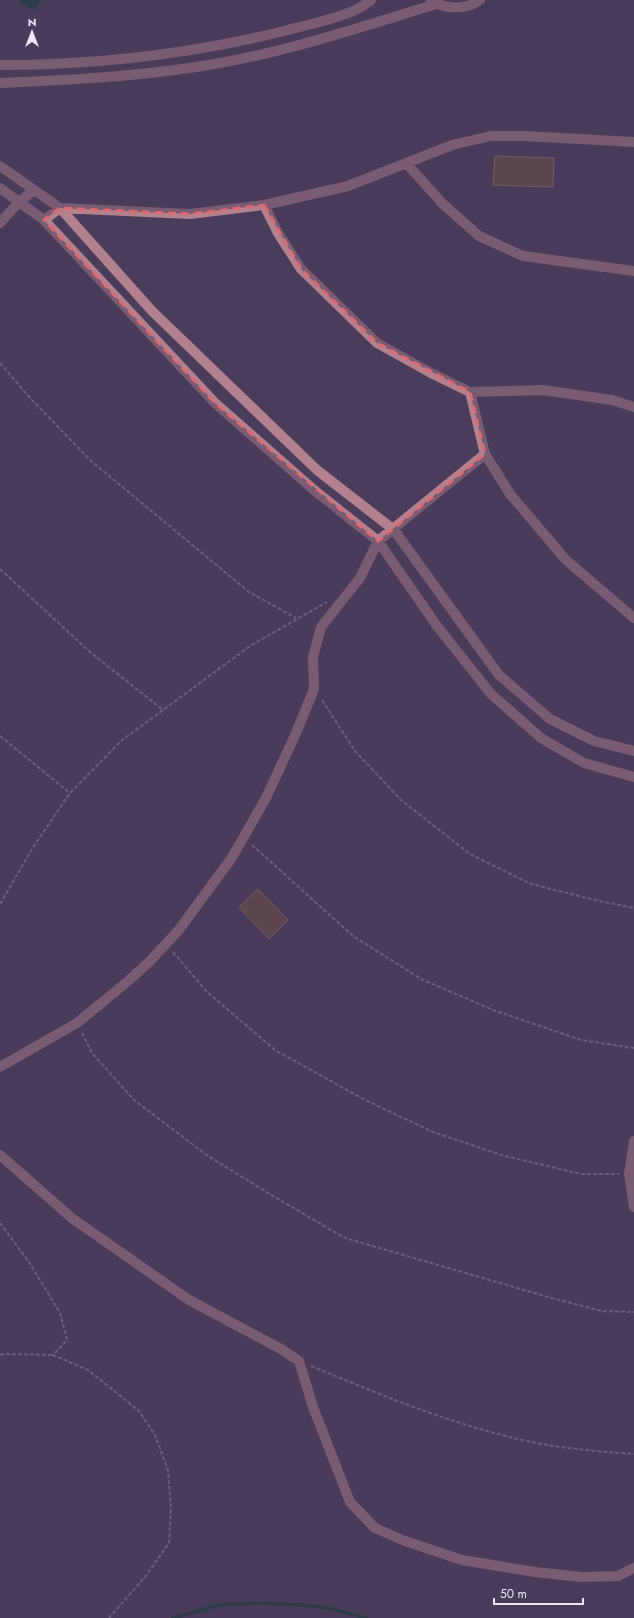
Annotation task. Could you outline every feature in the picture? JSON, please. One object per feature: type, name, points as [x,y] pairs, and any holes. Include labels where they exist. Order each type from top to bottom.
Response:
[{"type":"street","points":[[1,65],[89,62],[159,55],[241,41],[353,11],[372,0]]},
{"type":"street","points":[[0,83],[116,77],[197,67],[274,51],[434,2],[450,8],[465,7],[480,0]]},
{"type":"street","points":[[44,220],[60,208],[190,214],[264,205],[348,186],[452,145],[491,136],[524,136],[634,142]]},
{"type":"street","points":[[406,163],[443,204],[479,236],[523,256],[634,271]]},
{"type":"street","points":[[0,166],[60,208],[152,311],[317,470],[394,530],[499,675],[550,719],[594,741],[634,751]]},
{"type":"street","points":[[0,188],[44,220],[215,403],[314,490],[378,541],[437,626],[491,694],[540,738],[584,763],[634,777]]},
{"type":"street","points":[[0,223],[19,202],[34,190]]},
{"type":"street","points":[[264,205],[278,233],[301,269],[377,342],[431,373],[470,392],[543,390],[612,400],[634,407]]},
{"type":"street","points":[[470,392],[485,454],[510,494],[566,560],[634,618]]},
{"type":"street","points":[[0,1067],[77,1023],[127,982],[178,931],[232,859],[269,792],[314,689],[313,656],[321,626],[360,578],[378,541],[394,530],[485,454]]},
{"type":"street","points":[[634,1141],[628,1174],[634,1207]]},
{"type":"street","points":[[0,1155],[73,1219],[189,1300],[281,1349],[299,1361],[313,1407],[350,1502],[375,1528],[406,1542],[462,1560],[535,1572],[582,1577],[618,1576],[634,1568]]},
{"type":"path","points":[[0,363],[31,399],[91,461],[249,592],[296,618]]},
{"type":"path","points":[[0,569],[90,652],[163,710]]},
{"type":"path","points":[[0,904],[32,849],[70,793],[121,740],[250,646],[296,618],[331,600]]},
{"type":"path","points":[[314,689],[355,751],[365,762],[401,800],[470,854],[531,884],[634,908]]},
{"type":"path","points":[[0,736],[70,793]]},
{"type":"path","points":[[244,838],[353,936],[421,979],[493,1010],[581,1040],[634,1048]]},
{"type":"path","points":[[166,944],[207,992],[276,1050],[363,1099],[433,1132],[501,1155],[581,1174],[628,1174]]},
{"type":"path","points":[[77,1023],[92,1053],[134,1100],[208,1156],[345,1238],[602,1311],[634,1312]]},
{"type":"path","points":[[0,1223],[28,1262],[60,1313],[67,1340],[53,1355]]},
{"type":"path","points":[[0,1355],[53,1355],[88,1370],[139,1411],[155,1436],[168,1470],[171,1509],[169,1543],[145,1577],[109,1618]]},
{"type":"path","points":[[299,1361],[421,1411],[503,1436],[583,1451],[634,1454]]},
{"type":"highlighted area","points":[[264,205],[301,269],[377,343],[470,392],[485,454],[378,541],[215,403],[44,220],[60,208],[190,214]]},
{"type":"shaded area","points":[[18,0],[41,0],[35,10],[23,5]]},
{"type":"building","points":[[495,156],[554,158],[553,187],[493,185]]},
{"type":"building","points":[[258,889],[288,920],[269,939],[239,907]]},
{"type":"waterway","points":[[173,1618],[219,1605],[254,1603],[328,1608],[366,1618]]}]
